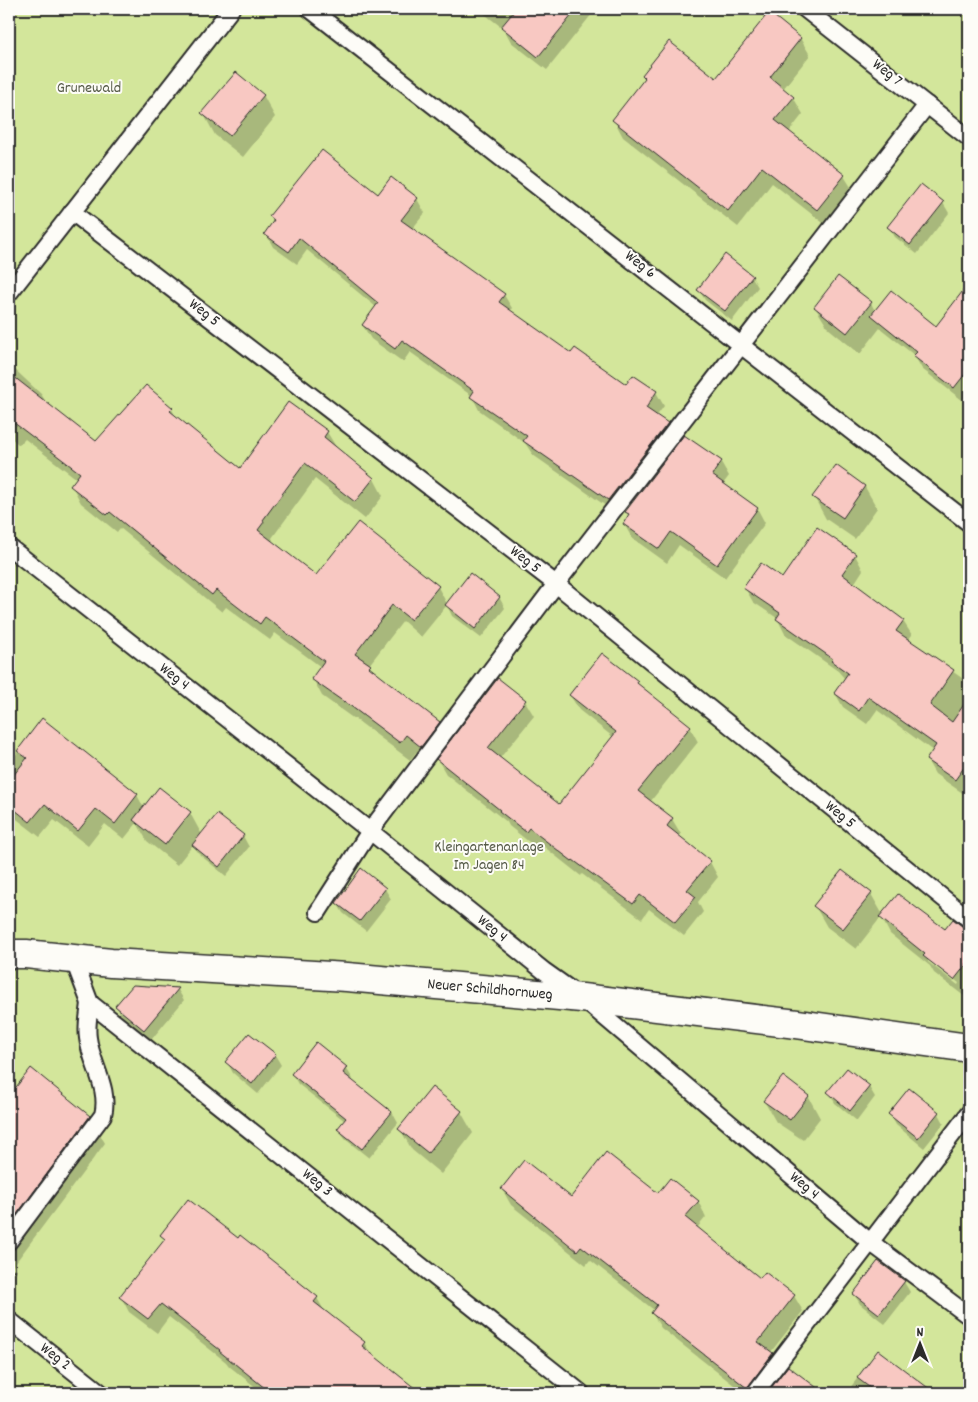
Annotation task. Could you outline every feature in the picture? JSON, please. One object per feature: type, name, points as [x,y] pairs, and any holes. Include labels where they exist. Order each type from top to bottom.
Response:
[{"type":"street","name":"Neuer Schildhornweg","points":[[15,949],[111,963],[347,977],[582,998],[797,1024],[969,1048]]},
{"type":"lane","points":[[9,292],[231,9]]},
{"type":"lane","name":"Weg 6","points":[[310,9],[969,523]]},
{"type":"lane","name":"Weg 7","points":[[805,9],[969,138]]},
{"type":"lane","points":[[318,912],[370,831],[556,584],[927,105]]},
{"type":"lane","name":"Weg 5","points":[[72,212],[556,584],[969,920]]},
{"type":"lane","name":"Weg 4","points":[[9,547],[370,831],[544,971],[582,998],[870,1242],[969,1316]]},
{"type":"lane","points":[[9,1241],[103,1115],[105,1099],[88,1038],[90,1002],[73,958]]},
{"type":"lane","name":"Weg 3","points":[[90,1002],[581,1393]]},
{"type":"lane","points":[[755,1393],[969,1114]]},
{"type":"lane","name":"Weg 2","points":[[9,1320],[101,1393]]},
{"type":"green space","name":"Kleingartenanlage Im Jagen 84","points":[[9,9],[969,9],[969,1393],[9,1393]]},
{"type":"building","points":[[516,9],[577,9],[538,57],[501,27]]},
{"type":"building","points":[[769,12],[801,38],[770,77],[794,97],[775,120],[845,175],[817,210],[762,167],[728,211],[612,120],[645,78],[642,75],[669,41],[716,78]]},
{"type":"building","points":[[236,72],[264,95],[230,136],[201,113]]},
{"type":"building","points":[[322,150],[378,194],[391,177],[418,198],[401,220],[505,294],[499,302],[571,353],[575,348],[626,384],[633,375],[657,391],[646,408],[668,423],[608,500],[523,441],[527,436],[470,397],[474,391],[402,340],[395,349],[362,325],[378,303],[299,238],[289,252],[264,234],[274,220],[269,216]]},
{"type":"building","points":[[921,184],[944,202],[910,245],[887,227]]},
{"type":"building","points":[[725,254],[753,276],[725,311],[697,290]]},
{"type":"building","points":[[838,276],[872,302],[847,333],[814,307]]},
{"type":"building","points":[[969,283],[969,369],[954,388],[913,356],[917,352],[871,315],[891,290],[936,326]]},
{"type":"building","points":[[9,373],[96,441],[146,385],[173,408],[170,411],[240,468],[288,402],[328,431],[324,437],[374,478],[355,502],[305,463],[263,520],[264,522],[258,530],[316,575],[358,522],[439,586],[411,620],[392,605],[355,654],[440,722],[421,747],[406,735],[400,743],[311,679],[324,661],[265,617],[260,624],[216,590],[212,595],[110,512],[107,515],[70,486],[80,473],[9,419]]},
{"type":"building","points":[[684,435],[722,461],[712,475],[758,508],[717,565],[671,532],[659,549],[623,524],[629,514],[625,512]]},
{"type":"building","points":[[836,465],[865,486],[843,518],[812,497]]},
{"type":"building","points":[[817,527],[856,554],[842,574],[904,620],[896,631],[954,670],[930,705],[952,722],[969,697],[969,769],[965,766],[955,780],[926,760],[936,745],[868,697],[859,711],[834,693],[848,673],[831,661],[833,659],[776,619],[780,613],[743,588],[761,563],[782,578]]},
{"type":"building","points":[[470,573],[500,597],[475,629],[445,605]]},
{"type":"building","points":[[602,653],[691,726],[638,791],[673,818],[667,826],[711,861],[687,890],[696,897],[675,922],[640,895],[633,904],[529,828],[526,832],[436,759],[498,678],[526,700],[488,748],[559,804],[616,732],[569,695]]},
{"type":"building","points":[[42,718],[138,794],[115,824],[96,809],[78,831],[45,804],[30,822],[9,805],[9,781],[27,758],[17,751]]},
{"type":"building","points":[[159,787],[191,812],[165,845],[133,820]]},
{"type":"building","points":[[217,814],[244,835],[219,867],[192,845]]},
{"type":"building","points":[[361,868],[386,888],[360,921],[336,903]]},
{"type":"building","points":[[842,870],[872,893],[843,929],[813,906]]},
{"type":"building","points":[[898,894],[945,929],[953,919],[969,929],[969,961],[954,980],[923,956],[925,954],[879,917]]},
{"type":"building","points":[[133,985],[179,988],[144,1030],[115,1006]]},
{"type":"building","points":[[249,1033],[276,1054],[252,1084],[225,1062]]},
{"type":"building","points":[[316,1042],[347,1067],[343,1073],[392,1112],[362,1149],[337,1129],[346,1118],[291,1074]]},
{"type":"building","points":[[31,1068],[90,1116],[9,1225],[9,1096]]},
{"type":"building","points":[[847,1068],[870,1086],[850,1111],[827,1092]]},
{"type":"building","points":[[783,1076],[809,1096],[790,1120],[763,1101]]},
{"type":"building","points":[[432,1087],[462,1111],[428,1153],[398,1129]]},
{"type":"building","points":[[909,1088],[939,1112],[918,1138],[888,1114]]},
{"type":"building","points":[[606,1152],[658,1193],[670,1178],[699,1201],[685,1217],[760,1278],[765,1272],[795,1295],[758,1342],[773,1353],[747,1388],[651,1313],[657,1305],[581,1246],[577,1251],[501,1189],[524,1160],[571,1197]]},
{"type":"building","points":[[188,1199],[238,1238],[240,1235],[318,1297],[314,1302],[365,1342],[362,1346],[421,1393],[271,1393],[161,1304],[148,1319],[119,1297],[165,1239],[160,1235]]},
{"type":"building","points":[[878,1261],[905,1281],[879,1314],[853,1294]]},
{"type":"building","points":[[878,1350],[935,1393],[877,1393],[857,1378]]},
{"type":"building","points":[[788,1366],[824,1393],[767,1393]]},
{"type":"park label","name":"Grunewald","points":[[89,88]]}]
